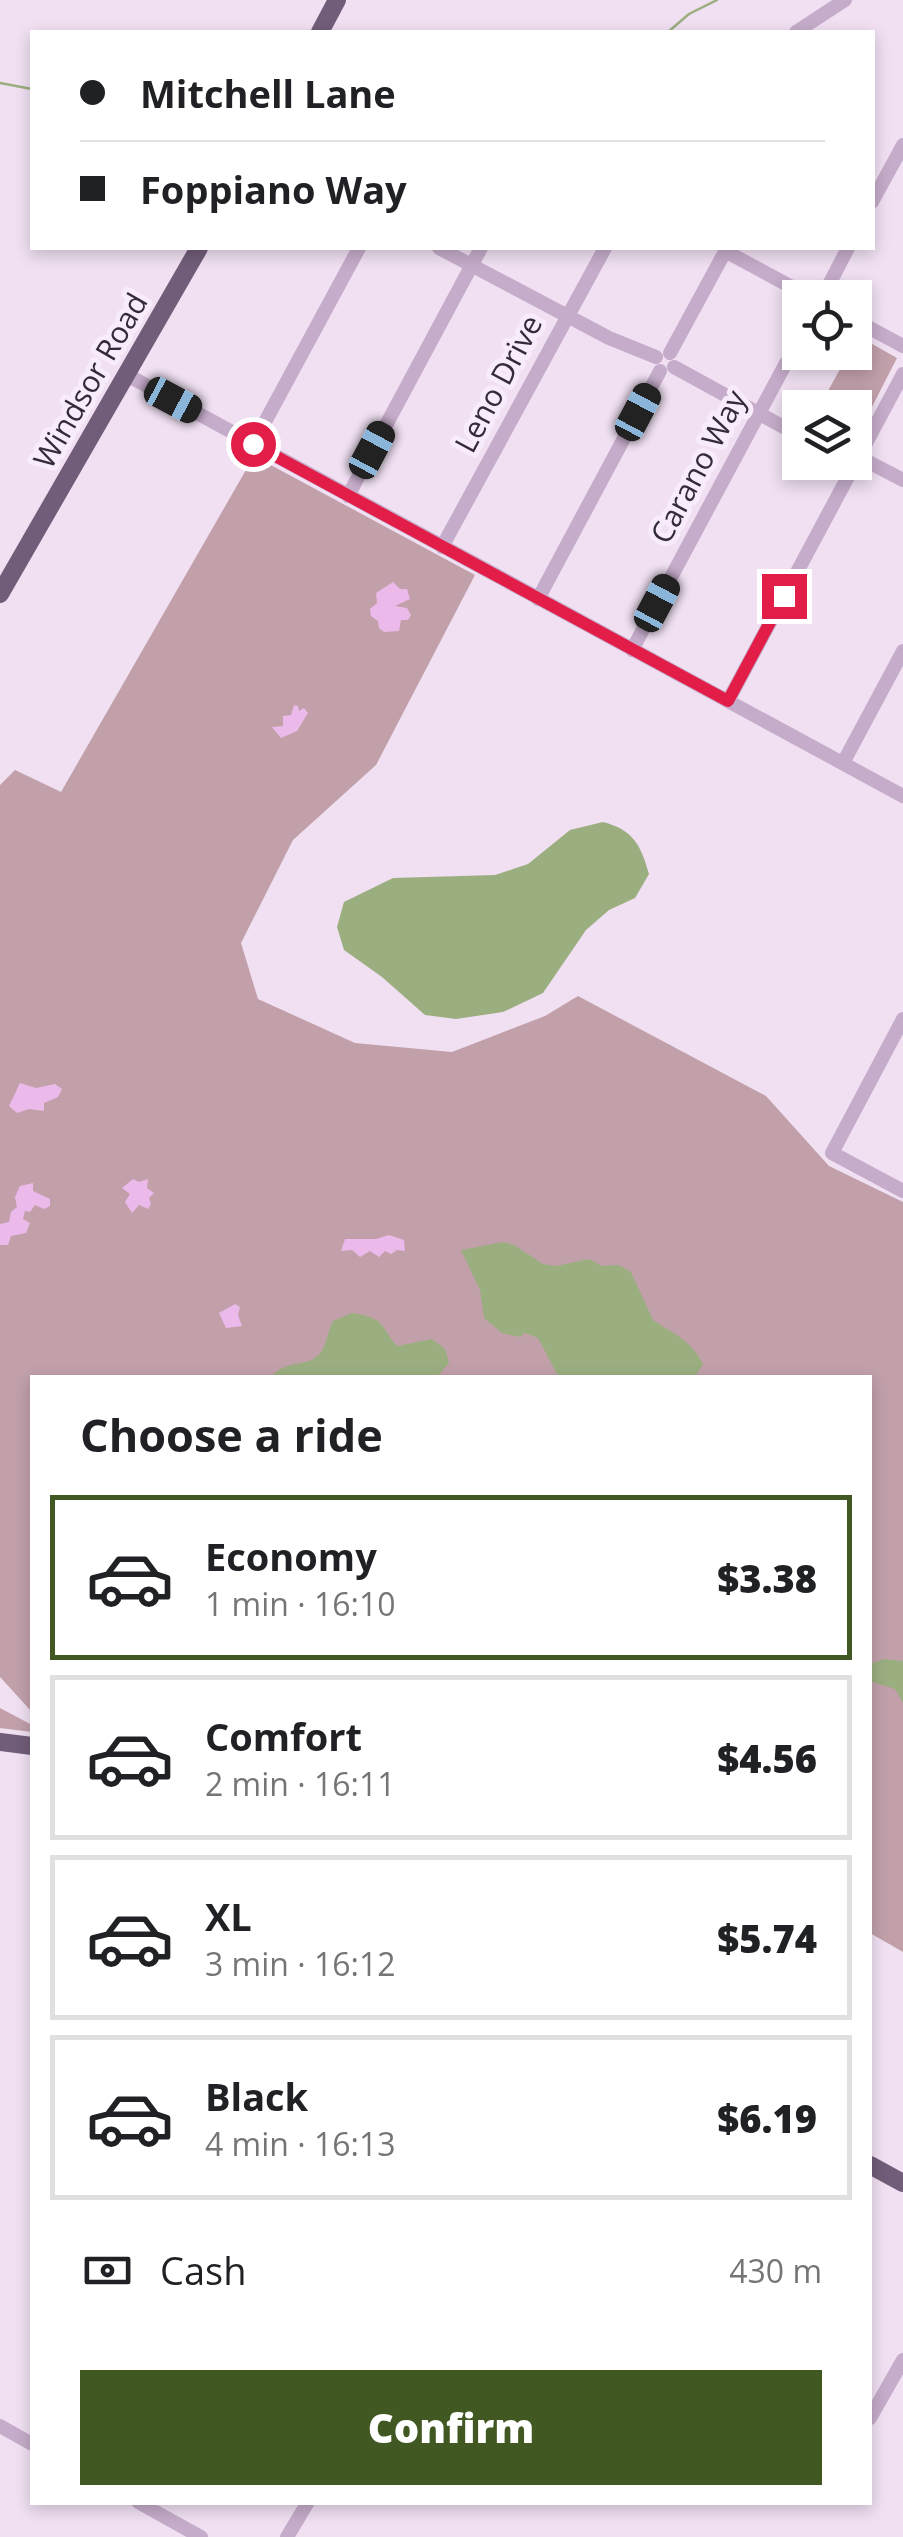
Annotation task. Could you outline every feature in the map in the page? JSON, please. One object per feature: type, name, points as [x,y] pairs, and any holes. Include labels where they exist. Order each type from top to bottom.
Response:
[{"type":"main road","points":[[321,30],[338,0]]},
{"type":"main road","name":"Windsor Road","points":[[0,594],[198,250]]},
{"type":"main road","points":[[0,1742],[30,1746]]},
{"type":"main road","points":[[872,2166],[903,2183]]},
{"type":"street","points":[[802,30],[844,0]]},
{"type":"street","points":[[875,196],[903,145]]},
{"type":"street","points":[[253,444],[358,250]]},
{"type":"street","points":[[443,250],[609,338],[665,362],[782,426]]},
{"type":"street","points":[[348,496],[481,250]]},
{"type":"street","name":"Leno Drive","points":[[442,547],[604,250]]},
{"type":"street","points":[[538,599],[725,250]]},
{"type":"street","points":[[728,250],[782,281]]},
{"type":"street","points":[[831,280],[847,250]]},
{"type":"street","points":[[872,329],[903,346]]},
{"type":"street","name":"Carano Way","points":[[632,650],[782,370]]},
{"type":"street","points":[[872,429],[903,374]]},
{"type":"street","points":[[127,375],[903,796]]},
{"type":"street","points":[[872,464],[903,480]]},
{"type":"street","points":[[728,701],[844,480]]},
{"type":"street","points":[[844,762],[903,651]]},
{"type":"street","points":[[903,1019],[832,1153],[903,1191]]},
{"type":"street","points":[[887,1048],[903,1057]]},
{"type":"street","points":[[872,2414],[903,2360]]},
{"type":"street","points":[[0,2426],[30,2443]]},
{"type":"street","points":[[143,2505],[201,2537]]},
{"type":"street","points":[[287,2537],[306,2505]]},
{"type":"shaded area","points":[[872,344],[897,358],[872,407],[872,390],[828,390],[840,370],[872,370]]},
{"type":"shaded area","points":[[254,456],[475,575],[376,765],[293,840],[241,943],[258,999],[355,1043],[452,1052],[545,1016],[578,996],[766,1096],[829,1166],[903,1202],[903,1952],[872,1934],[872,1375],[30,1375],[30,1710],[0,1677],[0,785],[15,770],[61,792]]},
{"type":"shaded area","points":[[603,822],[635,840],[649,874],[635,898],[609,910],[586,930],[543,993],[503,1012],[456,1019],[425,1015],[344,950],[337,927],[344,902],[393,878],[495,875],[528,864],[570,830]]},
{"type":"shaded area","points":[[503,1242],[543,1264],[556,1266],[589,1259],[602,1266],[619,1265],[631,1272],[653,1320],[681,1338],[703,1364],[696,1375],[557,1375],[538,1338],[525,1333],[520,1337],[502,1333],[484,1318],[480,1290],[461,1250]]},
{"type":"shaded area","points":[[352,1313],[376,1320],[397,1346],[432,1339],[445,1349],[449,1363],[439,1375],[273,1375],[284,1367],[316,1357],[333,1321]]},
{"type":"shaded area","points":[[884,1659],[903,1661],[903,1703],[895,1689],[872,1682],[872,1663]]},
{"type":"shaded area","points":[[0,1708],[30,1724],[30,1732],[0,1728]]},
{"type":"sand","points":[[393,582],[400,589],[407,589],[410,599],[395,606],[407,608],[411,615],[408,620],[401,620],[399,631],[384,632],[370,609],[377,603],[376,593]]},
{"type":"sand","points":[[294,705],[308,713],[297,731],[281,738],[272,727],[283,726],[283,716],[291,715]]},
{"type":"sand","points":[[20,1083],[36,1088],[55,1084],[62,1089],[58,1097],[44,1103],[44,1111],[29,1109],[17,1113],[9,1106]]},
{"type":"sand","points":[[133,1179],[148,1179],[147,1188],[154,1193],[148,1209],[139,1205],[132,1213],[125,1202],[130,1194],[122,1188]]},
{"type":"sand","points":[[33,1183],[33,1191],[50,1199],[50,1206],[44,1209],[35,1205],[30,1212],[25,1211],[23,1219],[30,1223],[26,1233],[11,1236],[8,1245],[0,1245],[0,1224],[9,1222],[17,1207],[15,1197],[20,1186]]},
{"type":"sand","points":[[389,1235],[404,1240],[405,1251],[385,1251],[379,1257],[370,1251],[360,1257],[352,1250],[341,1251],[345,1239]]},
{"type":"sand","points":[[235,1304],[240,1307],[242,1326],[226,1328],[219,1313]]},
{"type":"waterway","points":[[670,30],[689,14],[717,0]]},
{"type":"waterway","points":[[0,83],[30,89]]},
{"type":"route","points":[[253,444],[728,701],[784,596]]}]
